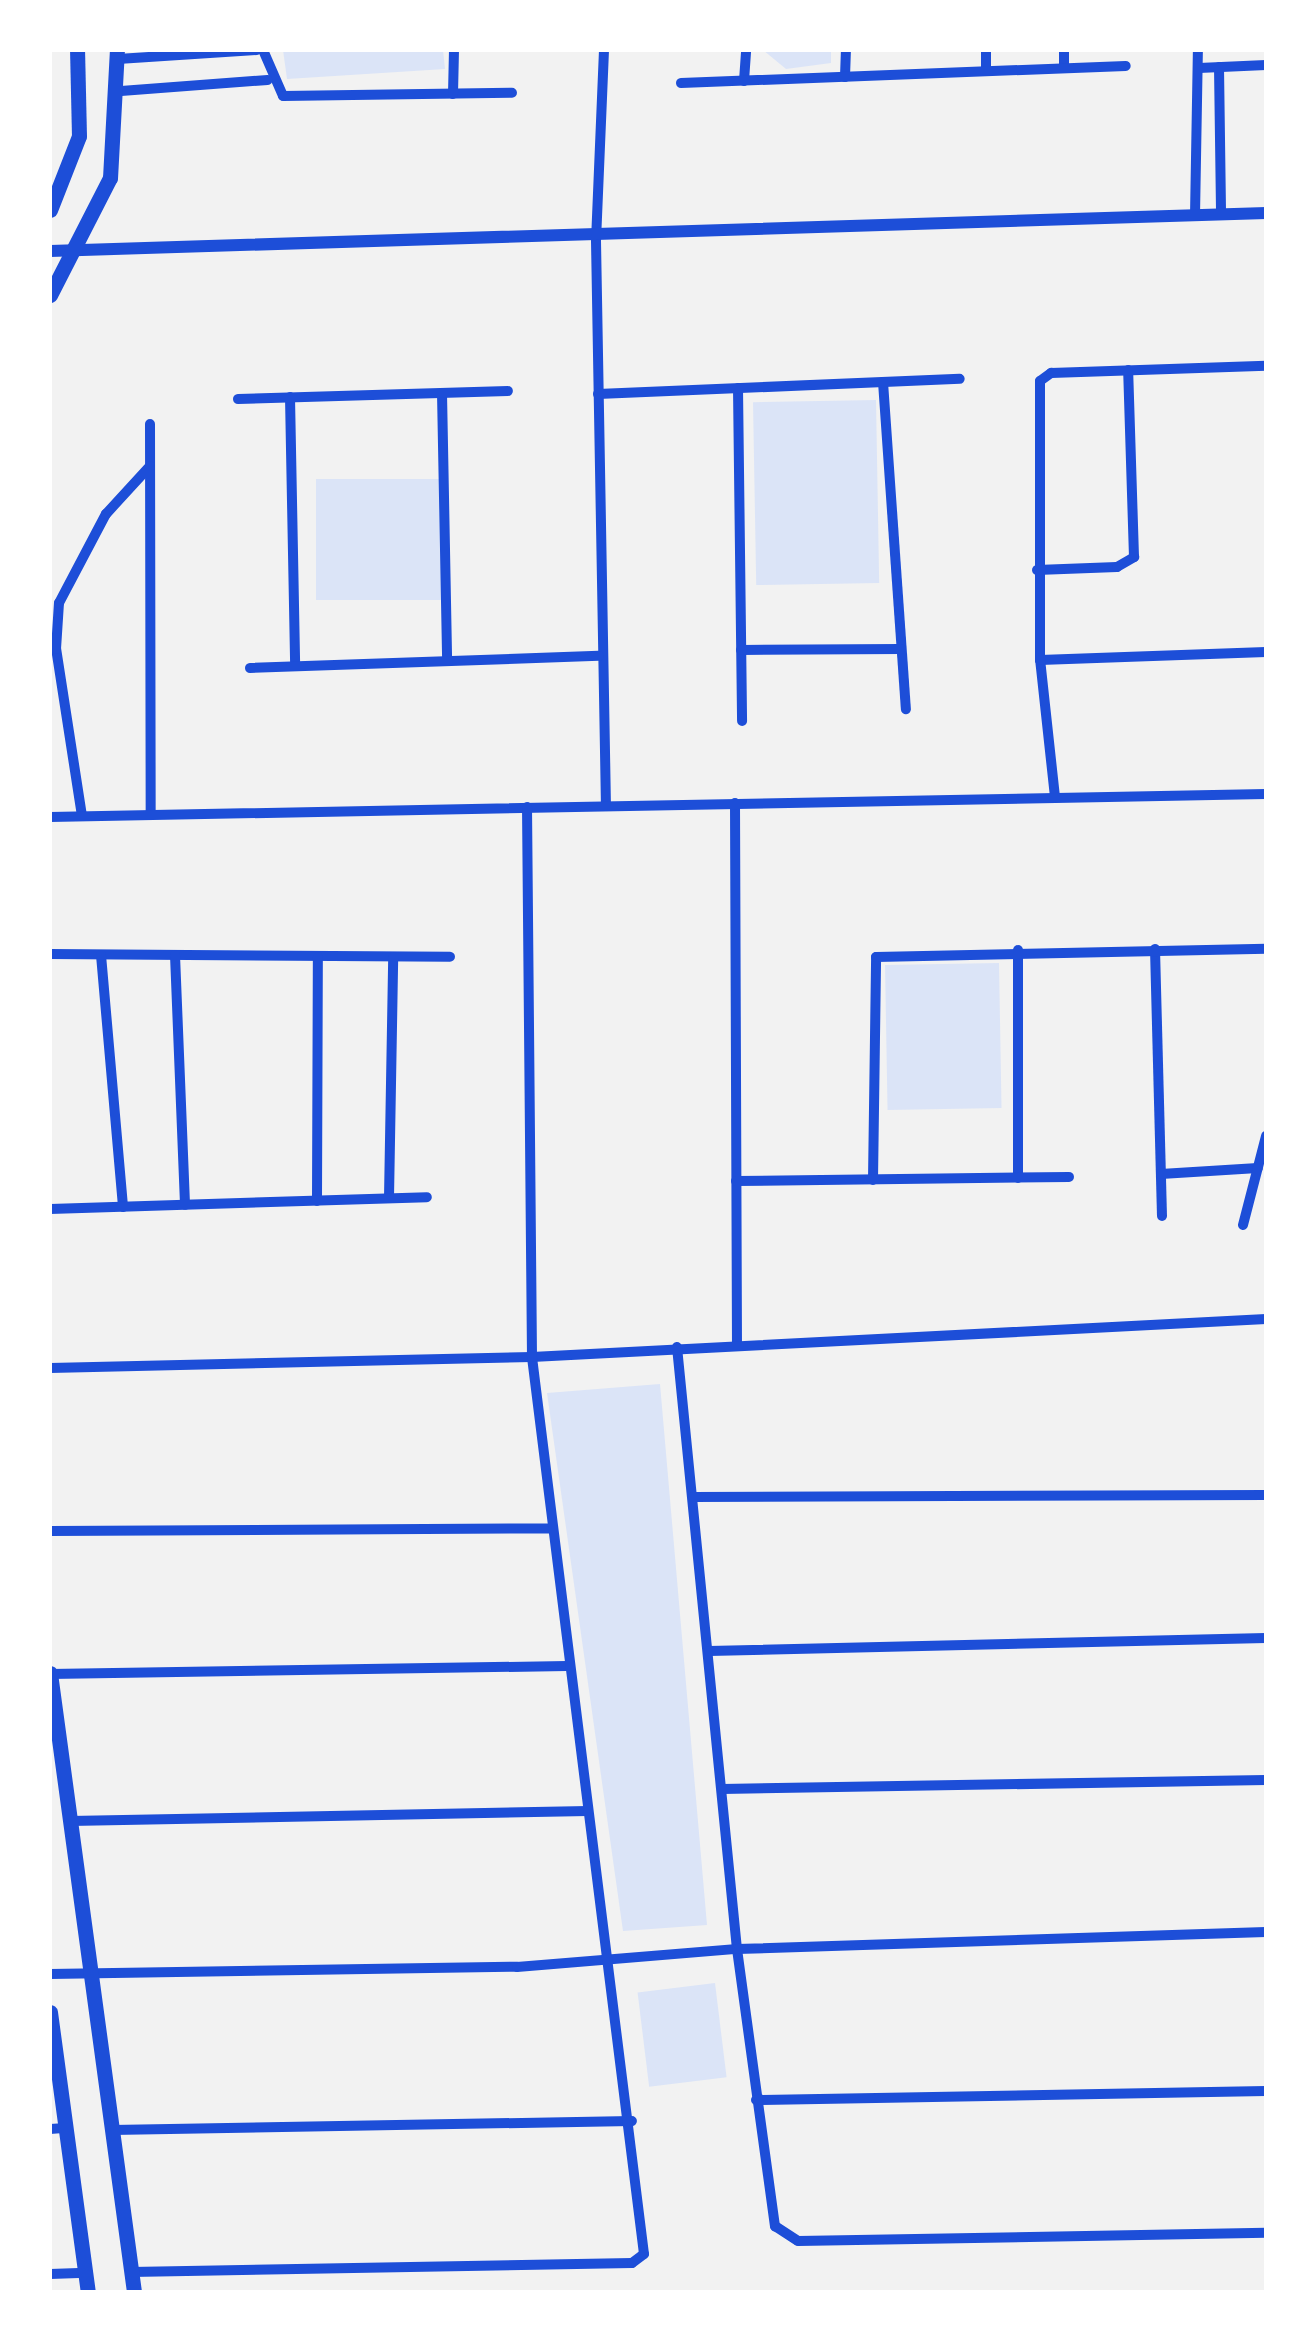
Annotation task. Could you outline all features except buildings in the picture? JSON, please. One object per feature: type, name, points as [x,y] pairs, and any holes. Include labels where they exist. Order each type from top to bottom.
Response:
[{"type":"main road","points":[[50,210],[79,136],[77,50]]},
{"type":"main road","points":[[50,295],[110,178],[121,91],[118,55]]},
{"type":"main road","points":[[50,1674],[134,2292]]},
{"type":"main road","points":[[50,2012],[58,2128],[88,2292]]},
{"type":"street","points":[[118,55],[260,50],[268,80],[283,96],[512,92]]},
{"type":"street","points":[[453,94],[454,50]]},
{"type":"street","points":[[604,50],[596,241],[599,656],[606,806]]},
{"type":"street","points":[[744,81],[746,50]]},
{"type":"street","points":[[845,77],[846,50]]},
{"type":"street","points":[[986,50],[986,71]]},
{"type":"street","points":[[1064,50],[1064,68]]},
{"type":"street","points":[[1195,216],[1198,50]]},
{"type":"street","points":[[1198,68],[1266,65]]},
{"type":"street","points":[[680,83],[1126,66]]},
{"type":"street","points":[[1219,67],[1221,215]]},
{"type":"street","points":[[121,91],[268,80]]},
{"type":"street","points":[[50,252],[70,255],[596,241],[1266,213]]},
{"type":"street","points":[[1055,797],[1040,660],[1037,570],[1040,381],[1128,370],[1266,366]]},
{"type":"street","points":[[1037,570],[1117,568],[1134,557],[1128,370]]},
{"type":"street","points":[[598,394],[960,380]]},
{"type":"street","points":[[883,382],[906,710]]},
{"type":"street","points":[[738,388],[742,722]]},
{"type":"street","points":[[238,399],[508,391]]},
{"type":"street","points":[[442,393],[447,662]]},
{"type":"street","points":[[290,398],[295,666]]},
{"type":"street","points":[[150,424],[152,815]]},
{"type":"street","points":[[82,816],[56,650],[60,603],[106,514],[150,466]]},
{"type":"street","points":[[741,650],[902,650]]},
{"type":"street","points":[[1040,660],[1266,652]]},
{"type":"street","points":[[250,668],[599,656]]},
{"type":"street","points":[[50,817],[1266,794]]},
{"type":"street","points":[[735,803],[737,1344]]},
{"type":"street","points":[[131,2272],[632,2263],[644,2254],[632,2121],[567,1666],[532,1357],[528,807]]},
{"type":"street","points":[[873,1180],[876,957],[1018,950],[1266,948]]},
{"type":"street","points":[[1155,949],[1162,1216]]},
{"type":"street","points":[[1018,950],[1018,1178]]},
{"type":"street","points":[[50,954],[450,958]]},
{"type":"street","points":[[102,955],[123,1207]]},
{"type":"street","points":[[175,955],[185,1205]]},
{"type":"street","points":[[317,1201],[318,957]]},
{"type":"street","points":[[389,1198],[393,957]]},
{"type":"street","points":[[1244,1225],[1266,1136]]},
{"type":"street","points":[[1161,1174],[1258,1168]]},
{"type":"street","points":[[736,1182],[1069,1177]]},
{"type":"street","points":[[50,1210],[428,1197]]},
{"type":"street","points":[[50,1368],[532,1357],[1266,1319]]},
{"type":"street","points":[[677,1348],[737,1950],[769,2212],[783,2234],[1266,2234]]},
{"type":"street","points":[[693,1497],[1266,1495]]},
{"type":"street","points":[[50,1531],[549,1528]]},
{"type":"street","points":[[709,1650],[1266,1638]]},
{"type":"street","points":[[50,1674],[567,1666]]},
{"type":"street","points":[[722,1790],[1266,1780]]},
{"type":"street","points":[[70,1820],[588,1811]]},
{"type":"street","points":[[50,1974],[609,1960],[737,1950],[1266,1932]]},
{"type":"street","points":[[756,2100],[1266,2091]]},
{"type":"street","points":[[112,2130],[632,2121]]},
{"type":"street","points":[[50,2274],[86,2273]]},
{"type":"shaded area","points":[[283,50],[443,50],[445,69],[287,79]]},
{"type":"shaded area","points":[[763,50],[831,50],[831,63],[786,69]]},
{"type":"shaded area","points":[[876,400],[879,583],[756,585],[753,402]]},
{"type":"shaded area","points":[[316,479],[446,479],[446,600],[316,600]]},
{"type":"shaded area","points":[[999,963],[1002,1108],[888,1110],[885,965]]},
{"type":"shaded area","points":[[660,1384],[707,1925],[623,1931],[547,1393]]},
{"type":"shaded area","points":[[715,1983],[727,2077],[649,2087],[638,1993]]}]
